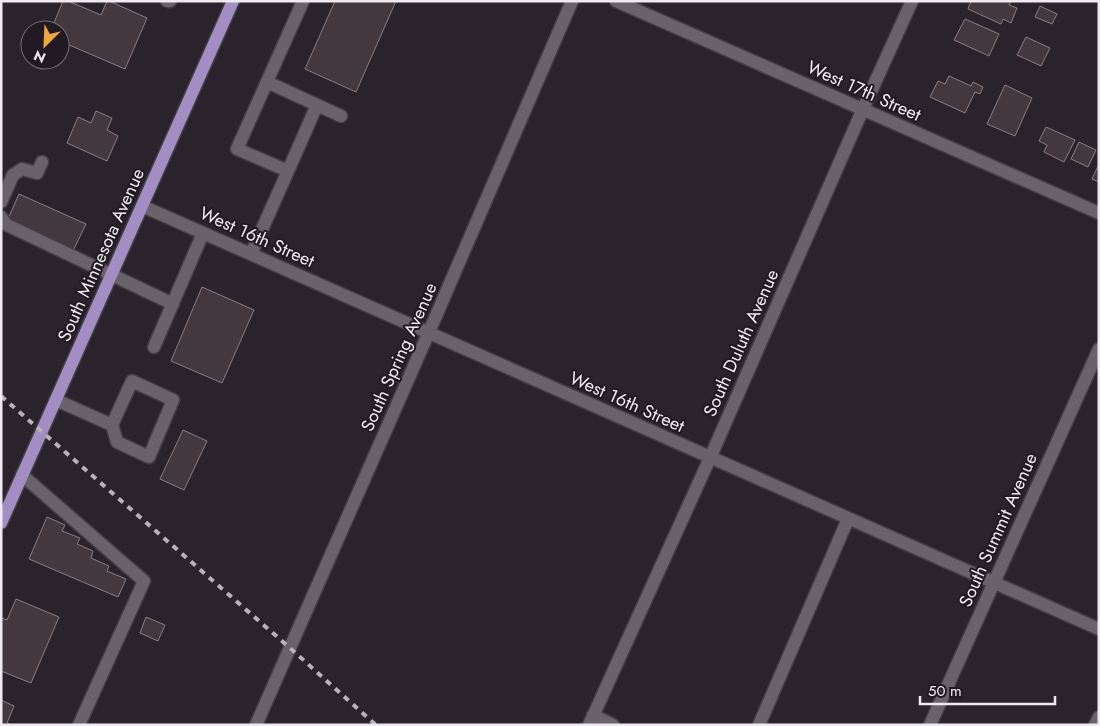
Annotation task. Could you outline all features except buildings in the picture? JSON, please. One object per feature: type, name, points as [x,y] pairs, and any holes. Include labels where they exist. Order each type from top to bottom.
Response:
[{"type":"main road","name":"South Minnesota Avenue","points":[[1,523],[233,1]]},
{"type":"street","points":[[288,171],[237,149],[303,1]]},
{"type":"street","name":"South Spring Avenue","points":[[256,725],[572,1]]},
{"type":"street","name":"West 17th Street","points":[[616,1],[1099,213]]},
{"type":"street","name":"South Duluth Avenue","points":[[591,720],[710,458],[912,1]]},
{"type":"street","points":[[267,82],[341,116]]},
{"type":"street","points":[[251,254],[317,105]]},
{"type":"street","points":[[1,202],[13,175],[22,169],[37,173],[42,162]]},
{"type":"street","name":"West 16th Street","points":[[142,206],[1099,629]]},
{"type":"street","points":[[1,218],[7,225],[173,304]]},
{"type":"street","points":[[154,347],[204,233]]},
{"type":"street","name":"South Summit Avenue","points":[[930,725],[1099,349]]},
{"type":"street","points":[[56,400],[112,425],[117,442],[149,457],[173,400],[132,382],[112,425]]},
{"type":"street","points":[[22,476],[144,581],[79,725]]},
{"type":"street","points":[[759,725],[848,519]]},
{"type":"street","points":[[1095,725],[1099,717]]},
{"type":"street","points":[[591,720],[613,725]]},
{"type":"railway","points":[[1,396],[376,725]]}]
